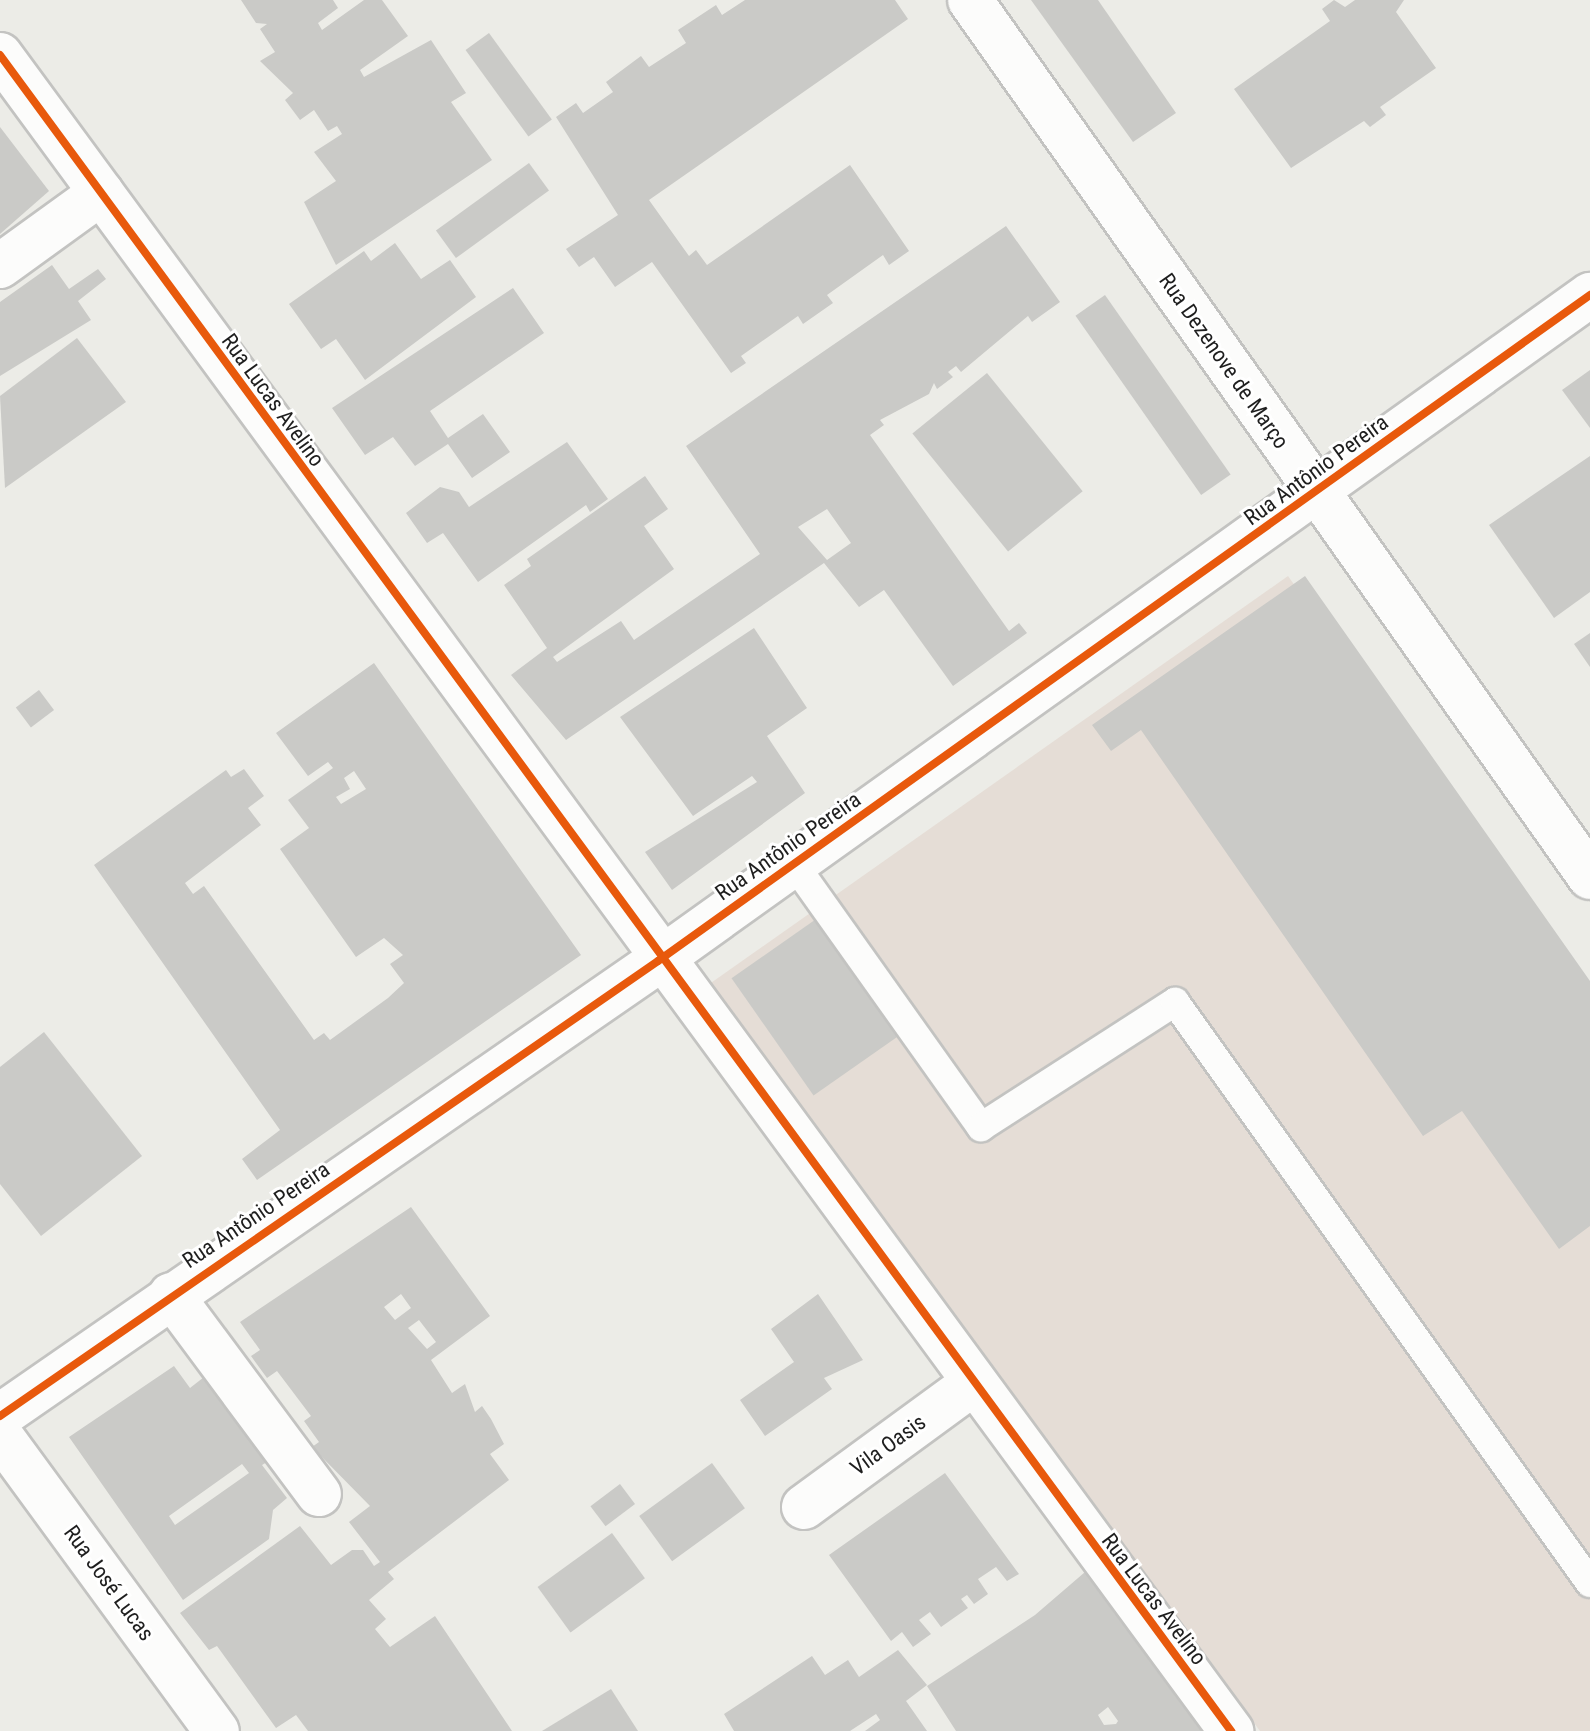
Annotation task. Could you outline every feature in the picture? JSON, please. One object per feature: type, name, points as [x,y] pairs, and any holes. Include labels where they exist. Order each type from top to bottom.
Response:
[{"type":"street","name":"Rua Dezenove de Março","points":[[970,0],[1590,877]]},
{"type":"street","name":"Rua Lucas Avelino","points":[[0,55],[658,961],[1231,1731]]},
{"type":"street","points":[[0,266],[101,193]]},
{"type":"street","name":"Rua Antônio Pereira","points":[[0,1416],[658,961],[1590,295]]},
{"type":"street","points":[[171,1295],[319,1494]]},
{"type":"street","name":"Vila Oasis","points":[[804,1507],[972,1384]]},
{"type":"street","name":"Rua José Lucas","points":[[0,1435],[217,1731]]},
{"type":"lane","points":[[794,864],[981,1127],[1175,1002],[1590,1583]]},
{"type":"shaded area","points":[[1288,576],[1590,1000],[1590,1731],[1260,1731],[708,985]]},
{"type":"building","points":[[241,0],[333,0],[338,8],[318,23],[322,30],[364,0],[382,0],[408,36],[360,70],[364,77],[431,40],[466,93],[451,102],[492,160],[336,265],[304,202],[336,181],[314,152],[342,134],[337,126],[328,131],[314,110],[300,120],[285,100],[293,93],[260,61],[275,52],[260,29],[267,24],[256,23]]},
{"type":"building","points":[[745,0],[895,0],[908,19],[649,200],[689,256],[696,250],[707,265],[850,165],[909,251],[889,265],[883,255],[827,295],[833,303],[803,324],[798,316],[741,356],[746,363],[731,373],[652,262],[615,287],[594,257],[579,267],[566,249],[618,215],[556,117],[576,103],[583,113],[613,92],[606,82],[641,56],[649,67],[686,43],[678,30],[716,5],[722,15]]},
{"type":"building","points":[[1031,0],[1098,0],[1176,113],[1133,142]]},
{"type":"building","points":[[1334,0],[1345,7],[1355,0],[1404,0],[1396,12],[1436,68],[1380,107],[1386,115],[1370,127],[1364,121],[1291,168],[1234,89],[1330,21],[1322,9]]},
{"type":"building","points":[[489,33],[552,120],[528,137],[466,50]]},
{"type":"building","points":[[0,127],[49,191],[0,234]]},
{"type":"building","points":[[529,163],[549,191],[456,258],[436,231]]},
{"type":"building","points":[[1006,226],[1060,302],[1032,322],[1028,316],[961,372],[956,366],[948,372],[953,377],[937,389],[934,383],[929,394],[880,420],[884,425],[870,435],[1009,631],[1019,623],[1027,633],[953,686],[884,590],[859,607],[824,563],[566,740],[511,675],[547,648],[504,585],[531,566],[527,559],[645,476],[668,509],[644,526],[674,569],[553,657],[557,662],[621,621],[634,640],[760,554],[686,446]],"holes":[[[827,509],[851,543],[827,560],[798,527]]]},
{"type":"building","points":[[395,243],[421,279],[450,260],[476,297],[365,380],[336,339],[321,349],[289,304],[364,251],[371,261]]},
{"type":"building","points":[[52,265],[69,289],[98,269],[106,279],[78,301],[91,320],[0,376],[0,302]]},
{"type":"building","points":[[513,288],[544,333],[430,411],[448,438],[483,414],[510,452],[472,478],[448,444],[415,466],[393,437],[365,455],[332,408]]},
{"type":"building","points":[[1105,295],[1231,474],[1201,495],[1076,316]]},
{"type":"building","points":[[77,338],[126,402],[5,488],[0,396]]},
{"type":"building","points":[[1590,370],[1590,428],[1562,390]]},
{"type":"building","points":[[987,373],[1083,491],[1008,552],[912,433]]},
{"type":"building","points":[[567,442],[608,499],[590,512],[586,505],[478,582],[443,533],[427,543],[406,513],[440,487],[459,492],[469,507]]},
{"type":"building","points":[[1590,456],[1590,592],[1554,618],[1489,525]]},
{"type":"building","points":[[1305,576],[1590,981],[1590,1226],[1559,1249],[1462,1111],[1423,1136],[1141,730],[1111,751],[1092,725]]},
{"type":"building","points":[[754,628],[807,708],[767,736],[805,793],[672,890],[645,852],[757,782],[752,776],[693,816],[620,717]]},
{"type":"building","points":[[1590,633],[1590,667],[1574,644]]},
{"type":"building","points":[[374,663],[581,955],[257,1180],[242,1159],[280,1130],[94,865],[226,770],[231,777],[244,769],[264,796],[248,808],[261,825],[185,883],[193,894],[204,886],[314,1040],[324,1033],[330,1040],[388,998],[404,983],[390,964],[403,955],[384,938],[356,957],[280,849],[309,828],[288,800],[333,768],[328,762],[308,776],[276,733]],"holes":[[[354,771],[366,789],[341,804],[336,797],[350,789],[344,778]]]},
{"type":"building","points":[[39,690],[54,710],[31,727],[16,707]]},
{"type":"building","points":[[829,910],[911,1027],[814,1095],[732,978]]},
{"type":"building","points":[[44,1032],[142,1156],[41,1236],[0,1184],[0,1067]]},
{"type":"building","points":[[411,1207],[490,1316],[431,1360],[452,1393],[465,1384],[475,1412],[482,1406],[491,1419],[504,1444],[490,1454],[509,1480],[388,1572],[394,1579],[369,1600],[386,1619],[375,1629],[390,1647],[435,1616],[512,1731],[308,1731],[296,1715],[276,1728],[217,1646],[209,1650],[180,1613],[300,1526],[331,1565],[352,1550],[363,1550],[374,1566],[380,1562],[349,1522],[370,1506],[312,1447],[319,1442],[304,1421],[311,1416],[277,1371],[267,1378],[251,1356],[260,1350],[240,1322]],"holes":[[[401,1294],[411,1308],[395,1320],[384,1307]],[[419,1320],[436,1342],[427,1349],[408,1328]]]},
{"type":"building","points":[[818,1294],[863,1360],[824,1378],[832,1389],[765,1436],[740,1400],[794,1362],[771,1329]]},
{"type":"building","points":[[174,1366],[190,1388],[213,1370],[277,1456],[262,1465],[287,1498],[273,1510],[269,1539],[183,1600],[69,1437]],"holes":[[[242,1464],[249,1473],[175,1525],[169,1516]]]},
{"type":"building","points":[[712,1463],[745,1508],[672,1561],[639,1516]]},
{"type":"building","points":[[945,1473],[1019,1574],[1007,1581],[996,1567],[978,1579],[988,1594],[974,1604],[967,1595],[961,1599],[968,1608],[941,1627],[930,1612],[919,1620],[931,1634],[913,1647],[902,1632],[891,1641],[829,1555]]},
{"type":"building","points":[[620,1484],[635,1504],[605,1526],[590,1506]]},
{"type":"building","points":[[612,1533],[645,1578],[570,1632],[538,1587]]},
{"type":"building","points":[[1092,1566],[1214,1731],[956,1731],[927,1686],[1035,1615]],"holes":[[[1108,1707],[1118,1721],[1104,1725],[1098,1715]]]},
{"type":"building","points":[[898,1650],[927,1685],[906,1701],[927,1731],[865,1731],[880,1720],[876,1714],[850,1731],[734,1731],[724,1714],[812,1656],[825,1675],[848,1660],[859,1677]]},
{"type":"building","points":[[611,1689],[638,1731],[542,1731]]},
{"type":"cycle path","points":[[0,55],[1231,1731]]},
{"type":"cycle path","points":[[0,1416],[658,961],[1590,295]]}]
